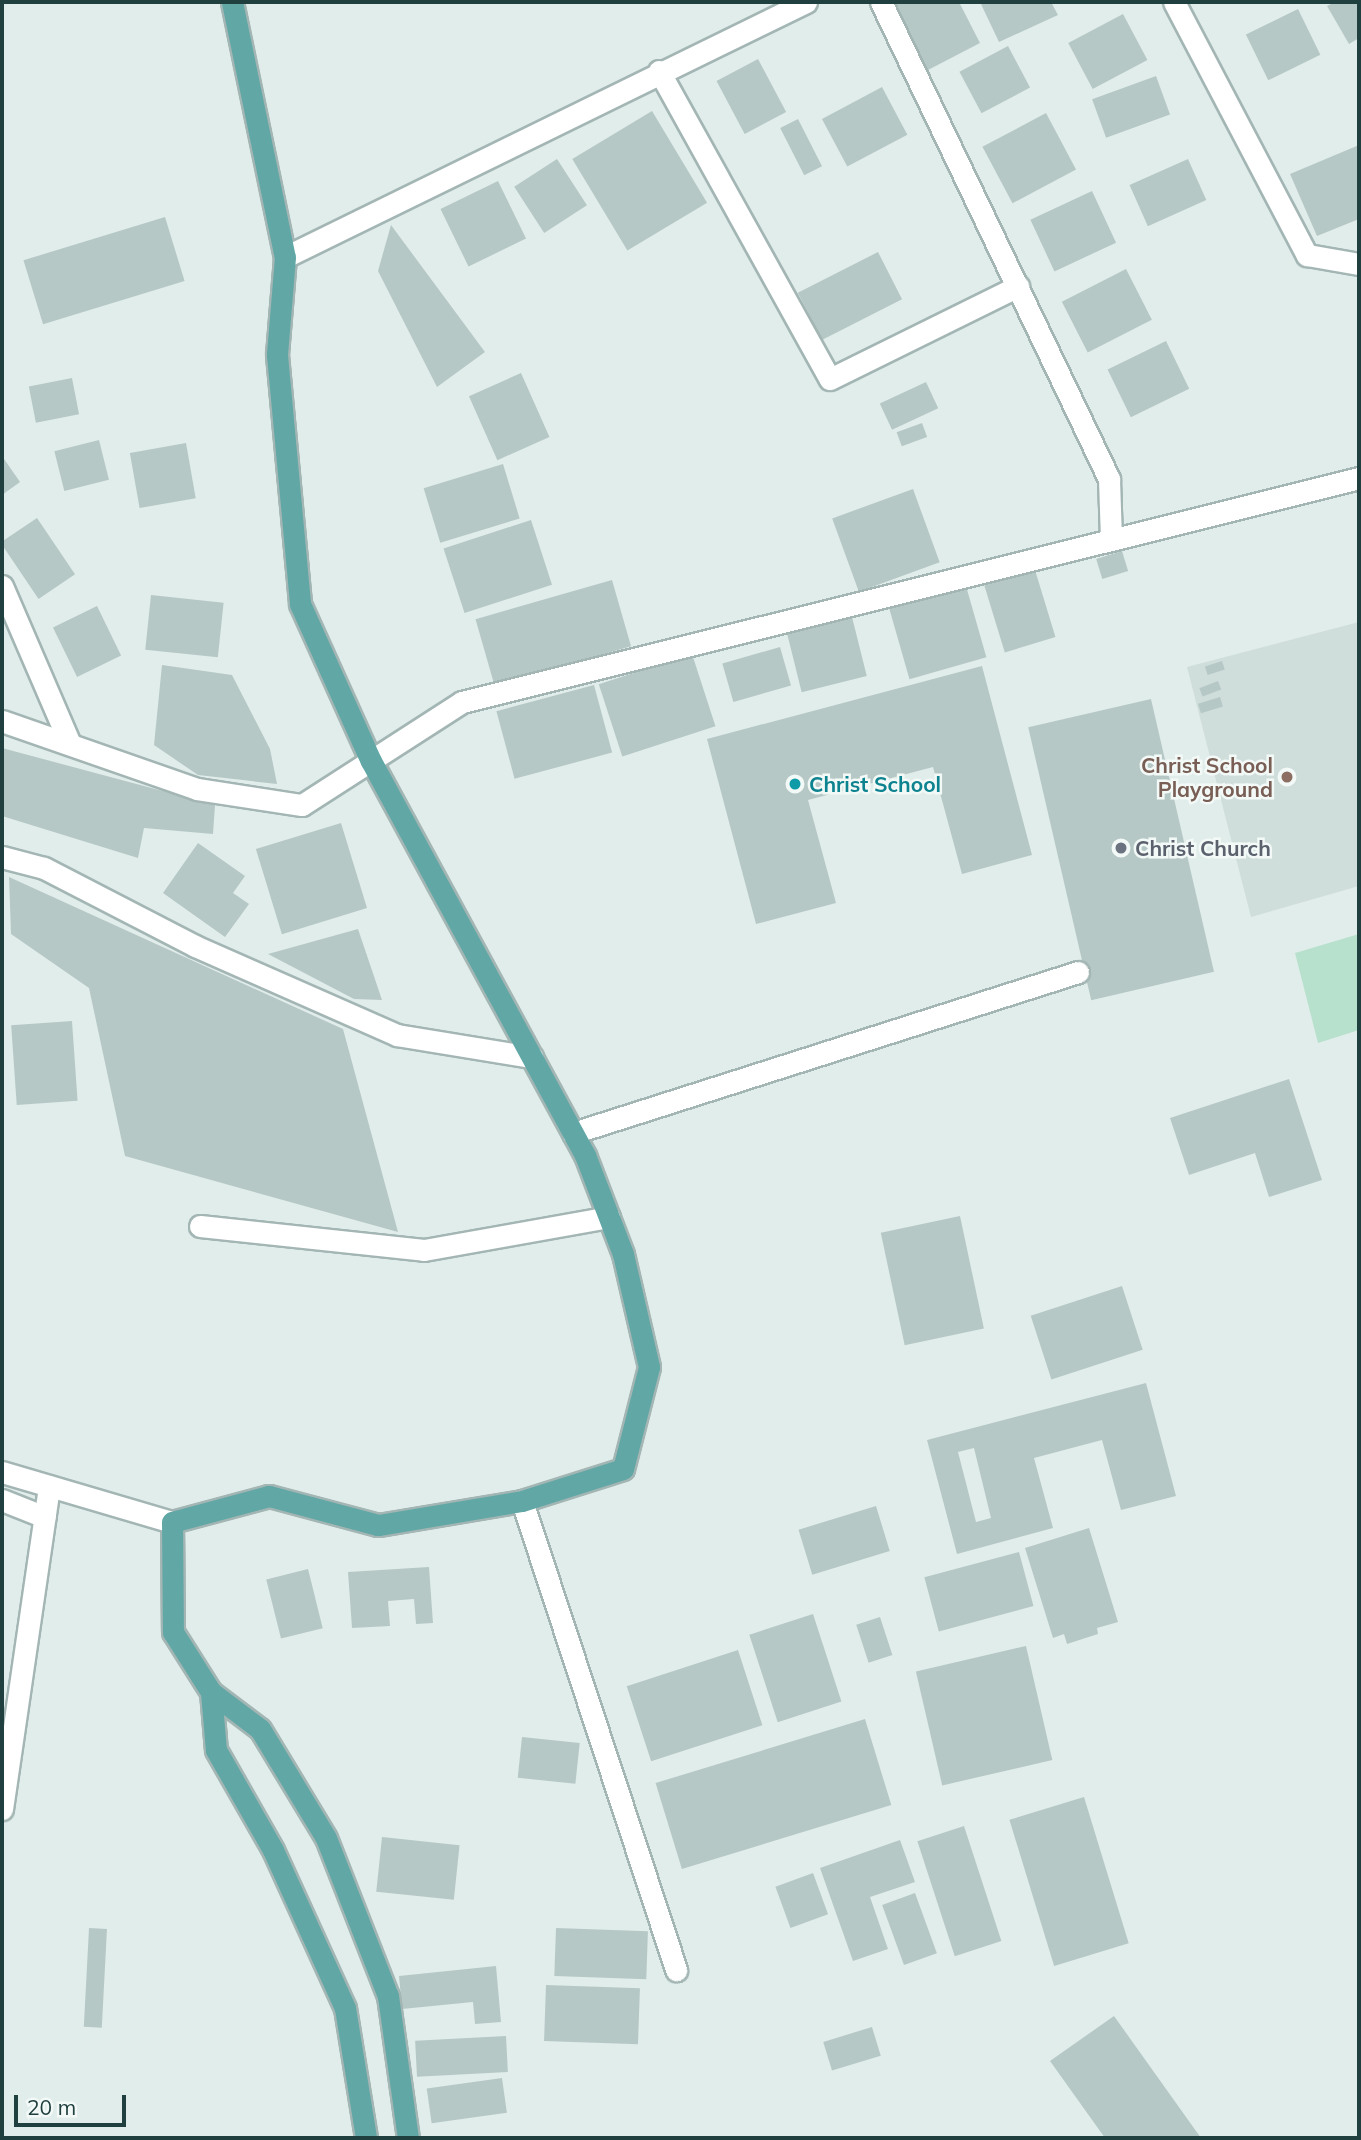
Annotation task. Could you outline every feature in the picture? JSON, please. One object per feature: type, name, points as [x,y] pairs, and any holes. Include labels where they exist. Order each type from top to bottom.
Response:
[{"type":"main road","points":[[232,2],[285,257],[277,355],[300,604],[371,761],[573,1133],[623,1254],[649,1367],[623,1469],[522,1501],[378,1525],[270,1496],[172,1522],[173,1632],[211,1692],[260,1729],[326,1838],[388,1996],[408,2138]]},
{"type":"main road","points":[[211,1692],[216,1750],[273,1850],[345,2008],[366,2138]]},
{"type":"street","points":[[285,257],[659,71],[806,2]]},
{"type":"street","points":[[881,2],[1109,479],[1111,540]]},
{"type":"street","points":[[1174,2],[1307,255],[1359,264]]},
{"type":"street","points":[[659,71],[831,379],[1018,286]]},
{"type":"street","points":[[2,721],[197,789],[302,805],[462,702],[1359,478]]},
{"type":"street","points":[[2,586],[70,744]]},
{"type":"street","points":[[2,857],[44,868],[195,946],[397,1035],[532,1057]]},
{"type":"street","points":[[573,1133],[1079,972]]},
{"type":"street","points":[[200,1226],[424,1250],[609,1217]]},
{"type":"street","points":[[2,1472],[172,1522]]},
{"type":"street","points":[[2,1804],[49,1486]]},
{"type":"street","points":[[2,1500],[45,1517]]},
{"type":"street","points":[[522,1501],[676,1970]]},
{"type":"shaded area","name":"Christ School Playground","points":[[1359,622],[1359,886],[1251,917],[1187,667]]},
{"type":"green space","points":[[1359,934],[1359,1030],[1318,1043],[1295,953]]},
{"type":"building","points":[[893,2],[959,2],[980,43],[928,70]]},
{"type":"building","points":[[980,2],[1051,2],[1058,15],[999,42]]},
{"type":"building","points":[[1335,2],[1359,2],[1359,38],[1349,44],[1327,6]]},
{"type":"building","points":[[1298,9],[1320,55],[1268,80],[1246,34]]},
{"type":"building","points":[[1123,14],[1147,60],[1093,89],[1068,43]]},
{"type":"building","points":[[1008,46],[1030,87],[982,113],[959,72]]},
{"type":"building","points":[[758,59],[786,112],[745,134],[717,81]]},
{"type":"building","points":[[1156,76],[1170,115],[1106,138],[1092,99]]},
{"type":"building","points":[[882,87],[907,135],[847,167],[822,119]]},
{"type":"building","points":[[652,111],[707,203],[627,251],[572,159]]},
{"type":"building","points":[[1046,113],[1076,170],[1012,203],[982,147]]},
{"type":"building","points":[[798,119],[822,166],[804,175],[780,128]]},
{"type":"building","points":[[1359,145],[1359,219],[1317,236],[1290,174]]},
{"type":"building","points":[[557,159],[587,205],[544,233],[514,187]]},
{"type":"building","points":[[1188,159],[1206,200],[1148,226],[1130,185]]},
{"type":"building","points":[[498,181],[526,239],[469,267],[440,209]]},
{"type":"building","points":[[1092,191],[1116,243],[1054,271],[1030,220]]},
{"type":"building","points":[[165,217],[185,281],[43,324],[23,260]]},
{"type":"building","points":[[391,225],[485,352],[437,387],[378,271]]},
{"type":"building","points":[[878,252],[902,299],[822,340],[798,293]]},
{"type":"building","points":[[1126,269],[1152,320],[1088,352],[1062,302]]},
{"type":"building","points":[[1166,341],[1189,389],[1131,417],[1108,369]]},
{"type":"building","points":[[521,373],[549,437],[497,460],[469,396]]},
{"type":"building","points":[[72,378],[79,414],[36,423],[29,386]]},
{"type":"building","points":[[926,382],[938,408],[892,430],[880,404]]},
{"type":"building","points":[[922,423],[927,437],[902,446],[897,432]]},
{"type":"building","points":[[99,440],[109,480],[64,491],[54,451]]},
{"type":"building","points":[[186,443],[196,498],[140,508],[130,453]]},
{"type":"building","points":[[2,456],[20,482],[2,495]]},
{"type":"building","points":[[503,464],[520,519],[440,543],[424,488]]},
{"type":"building","points":[[913,489],[940,562],[859,592],[832,518]]},
{"type":"building","points":[[37,518],[75,574],[39,599],[2,545],[2,542]]},
{"type":"building","points":[[531,520],[552,585],[465,613],[444,548]]},
{"type":"building","points":[[1122,551],[1128,571],[1102,579],[1096,559]]},
{"type":"building","points":[[1035,570],[1055,637],[1005,652],[984,585]]},
{"type":"building","points":[[612,580],[631,646],[495,685],[476,619]]},
{"type":"building","points":[[966,586],[986,657],[909,679],[889,608]]},
{"type":"building","points":[[151,595],[224,603],[218,657],[145,650]]},
{"type":"building","points":[[97,606],[121,655],[77,677],[53,627]]},
{"type":"building","points":[[851,613],[867,676],[802,692],[786,629]]},
{"type":"building","points":[[780,647],[791,685],[733,702],[722,664]]},
{"type":"building","points":[[692,654],[715,726],[622,757],[599,684]]},
{"type":"building","points":[[1222,661],[1225,670],[1208,675],[1205,667]]},
{"type":"building","points":[[162,665],[232,675],[270,749],[277,784],[198,775],[154,745]]},
{"type":"building","name":"Christ School","points":[[982,666],[1032,855],[962,874],[933,767],[808,800],[836,903],[756,924],[707,739]]},
{"type":"building","points":[[1218,681],[1221,689],[1203,697],[1199,688]]},
{"type":"building","points":[[594,685],[612,753],[515,779],[496,711]]},
{"type":"building","points":[[1220,697],[1223,707],[1201,713],[1198,704]]},
{"type":"building","name":"Christ Church","points":[[1151,699],[1214,972],[1091,1000],[1028,727]]},
{"type":"building","points":[[2,748],[215,805],[213,834],[144,828],[138,858],[2,816]]},
{"type":"building","points":[[341,823],[367,908],[282,934],[256,849]]},
{"type":"building","points":[[198,843],[245,876],[233,893],[249,904],[225,937],[163,893]]},
{"type":"building","points":[[9,877],[343,1029],[398,1232],[125,1156],[89,988],[11,934]]},
{"type":"building","points":[[358,929],[382,1000],[354,999],[268,954]]},
{"type":"building","points":[[72,1021],[78,1101],[17,1105],[11,1025]]},
{"type":"building","points":[[1289,1079],[1322,1180],[1269,1197],[1255,1153],[1189,1175],[1170,1118]]},
{"type":"building","points":[[960,1216],[984,1328],[905,1345],[881,1233]]},
{"type":"building","points":[[1122,1286],[1143,1350],[1051,1379],[1031,1316]]},
{"type":"building","points":[[1146,1383],[1176,1496],[1121,1510],[1102,1440],[1034,1458],[1053,1528],[957,1554],[927,1440]],"holes":[[[974,1448],[991,1518],[976,1522],[958,1452]]]},
{"type":"building","points":[[876,1506],[890,1551],[812,1575],[799,1530]]},
{"type":"building","points":[[1089,1528],[1118,1622],[1097,1628],[1098,1634],[1067,1644],[1064,1634],[1053,1638],[1025,1548]]},
{"type":"building","points":[[1019,1552],[1033,1606],[939,1631],[924,1577]]},
{"type":"building","points":[[429,1567],[433,1623],[416,1624],[414,1599],[388,1601],[390,1626],[352,1628],[348,1572]]},
{"type":"building","points":[[308,1569],[323,1628],[281,1639],[266,1579]]},
{"type":"building","points":[[813,1614],[841,1701],[778,1722],[749,1635]]},
{"type":"building","points":[[880,1617],[892,1655],[869,1663],[856,1625]]},
{"type":"building","points":[[1026,1646],[1052,1760],[942,1785],[916,1671]]},
{"type":"building","points":[[738,1650],[762,1725],[651,1761],[627,1686]]},
{"type":"building","points":[[865,1719],[891,1805],[682,1869],[656,1783]]},
{"type":"building","points":[[522,1737],[580,1743],[575,1784],[518,1778]]},
{"type":"building","points":[[1084,1797],[1129,1943],[1054,1966],[1009,1820]]},
{"type":"building","points":[[964,1826],[1001,1941],[955,1956],[917,1841]]},
{"type":"building","points":[[382,1837],[460,1845],[454,1900],[376,1892]]},
{"type":"building","points":[[900,1840],[915,1882],[870,1897],[888,1949],[853,1961],[820,1868]]},
{"type":"building","points":[[813,1873],[828,1914],[790,1928],[775,1887]]},
{"type":"building","points":[[915,1893],[937,1953],[904,1965],[882,1905]]},
{"type":"building","points":[[89,1928],[107,1929],[102,2028],[84,2027]]},
{"type":"building","points":[[556,1928],[648,1931],[646,1979],[554,1976]]},
{"type":"building","points":[[496,1966],[501,2022],[475,2024],[473,2002],[402,2009],[399,1976]]},
{"type":"building","points":[[546,1985],[640,1988],[638,2044],[544,2041]]},
{"type":"building","points":[[1114,2016],[1201,2138],[1105,2138],[1050,2061]]},
{"type":"building","points":[[872,2027],[881,2056],[832,2071],[823,2042]]},
{"type":"building","points":[[506,2036],[508,2072],[417,2077],[415,2041]]},
{"type":"building","points":[[502,2078],[507,2113],[432,2123],[427,2089]]},
{"type":"place","name":"Christ School Playground","points":[[1287,777]]},
{"type":"place","name":"Christ School","points":[[795,784]]},
{"type":"place","name":"Christ Church","points":[[1121,848]]}]
